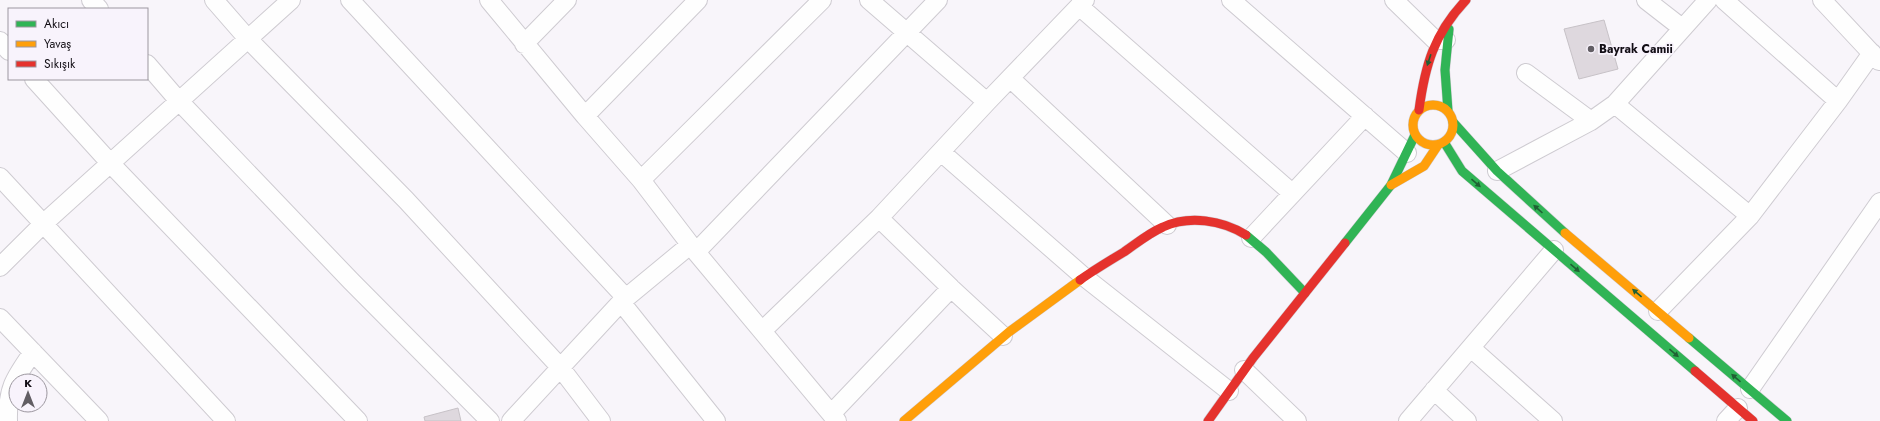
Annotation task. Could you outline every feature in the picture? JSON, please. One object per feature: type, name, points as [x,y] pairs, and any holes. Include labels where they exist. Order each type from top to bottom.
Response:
[{"type":"main road","points":[[1208,421],[1244,370],[1391,185],[1415,135],[1413,122],[1419,110],[1424,75],[1453,13],[1466,0]]},
{"type":"main road","points":[[1441,40],[1448,111],[1454,122],[1497,171],[1553,222],[1787,421]]},
{"type":"main road","points":[[1419,110],[1425,106],[1436,104],[1448,111]]},
{"type":"main road","points":[[1391,185],[1428,167],[1441,143],[1450,136],[1454,122]]},
{"type":"main road","points":[[1415,135],[1426,144],[1441,143]]},
{"type":"main road","points":[[1441,143],[1462,172],[1554,250],[1732,414],[1754,421]]},
{"type":"main road","points":[[1447,169],[1462,172]]},
{"type":"main road","points":[[904,421],[1003,336],[1083,276],[1167,225],[1203,221],[1220,223],[1251,238],[1305,293]]},
{"type":"street","points":[[92,0],[98,8]]},
{"type":"street","points":[[214,0],[248,39],[406,200],[560,367],[601,421]]},
{"type":"street","points":[[0,267],[43,224],[111,164],[178,100],[291,0]]},
{"type":"street","points":[[350,0],[623,300],[716,421]]},
{"type":"street","points":[[489,0],[524,44],[641,180],[693,248],[834,418],[951,288]]},
{"type":"street","points":[[524,44],[567,0]]},
{"type":"street","points":[[585,116],[698,0]]},
{"type":"street","points":[[641,180],[822,0]]},
{"type":"street","points":[[869,0],[987,102]]},
{"type":"street","points":[[511,421],[623,300],[693,248],[938,0]]},
{"type":"street","points":[[1231,0],[1407,153]]},
{"type":"street","points":[[1394,0],[1441,40]]},
{"type":"street","points":[[1646,0],[1682,28]]},
{"type":"street","points":[[1497,171],[1591,122],[1616,104],[1708,0]]},
{"type":"street","points":[[1724,0],[1838,101]]},
{"type":"street","points":[[1658,311],[1750,216],[1838,101],[1876,57],[1822,0]]},
{"type":"street","points":[[762,331],[879,218],[1082,3],[1292,193]]},
{"type":"street","points":[[0,40],[8,50]]},
{"type":"street","points":[[148,65],[178,100],[351,281],[490,421]]},
{"type":"street","points":[[1526,73],[1591,122]]},
{"type":"street","points":[[1010,78],[1167,225]]},
{"type":"street","points":[[35,80],[111,164],[358,421]]},
{"type":"street","points":[[1616,104],[1750,216]]},
{"type":"street","points":[[1251,238],[1364,116]]},
{"type":"street","points":[[941,152],[1083,276],[1230,391]]},
{"type":"street","points":[[0,177],[226,421]]},
{"type":"street","points":[[1750,389],[1880,202]]},
{"type":"street","points":[[879,218],[1003,336]]},
{"type":"street","points":[[1408,421],[1554,250]]},
{"type":"street","points":[[0,318],[99,421]]},
{"type":"street","points":[[1471,348],[1553,421]]},
{"type":"street","points":[[8,421],[8,407],[13,381],[33,352]]},
{"type":"street","points":[[1244,370],[1297,421]]},
{"type":"street","points":[[1434,390],[1466,421]]},
{"type":"building","name":"Bayrak Camii","points":[[1604,20],[1618,69],[1579,79],[1564,29]]},
{"type":"building","points":[[458,408],[461,421],[425,421],[424,417]]},
{"type":"traffic: fast","points":[[1448,111],[1445,70],[1449,29]]},
{"type":"traffic: fast","points":[[1453,122],[1497,171],[1565,233]]},
{"type":"traffic: fast","points":[[1345,243],[1391,185],[1415,135]]},
{"type":"traffic: fast","points":[[1444,142],[1462,171],[1695,371]]},
{"type":"traffic: fast","points":[[1246,235],[1266,252],[1305,293]]},
{"type":"traffic: fast","points":[[1689,338],[1787,421]]},
{"type":"traffic: slow","points":[[1437,105],[1444,108],[1450,114],[1453,125],[1452,133],[1444,142],[1437,145],[1429,145],[1422,142],[1414,133],[1413,121],[1416,114],[1425,106],[1437,105]]},
{"type":"traffic: slow","points":[[1391,185],[1424,166],[1438,145]]},
{"type":"traffic: slow","points":[[1565,233],[1689,338]]},
{"type":"traffic: slow","points":[[904,421],[1009,332],[1080,280]]},
{"type":"traffic: jam","points":[[1419,110],[1424,79],[1433,51],[1446,25],[1466,0]]},
{"type":"traffic: jam","points":[[1080,280],[1143,238],[1173,223],[1194,220],[1205,221],[1227,226],[1246,235]]},
{"type":"traffic: jam","points":[[1208,421],[1253,358],[1345,243]]},
{"type":"traffic: jam","points":[[1695,371],[1753,421]]},
{"type":"place","name":"Bayrak Camii","points":[[1591,49]]}]
